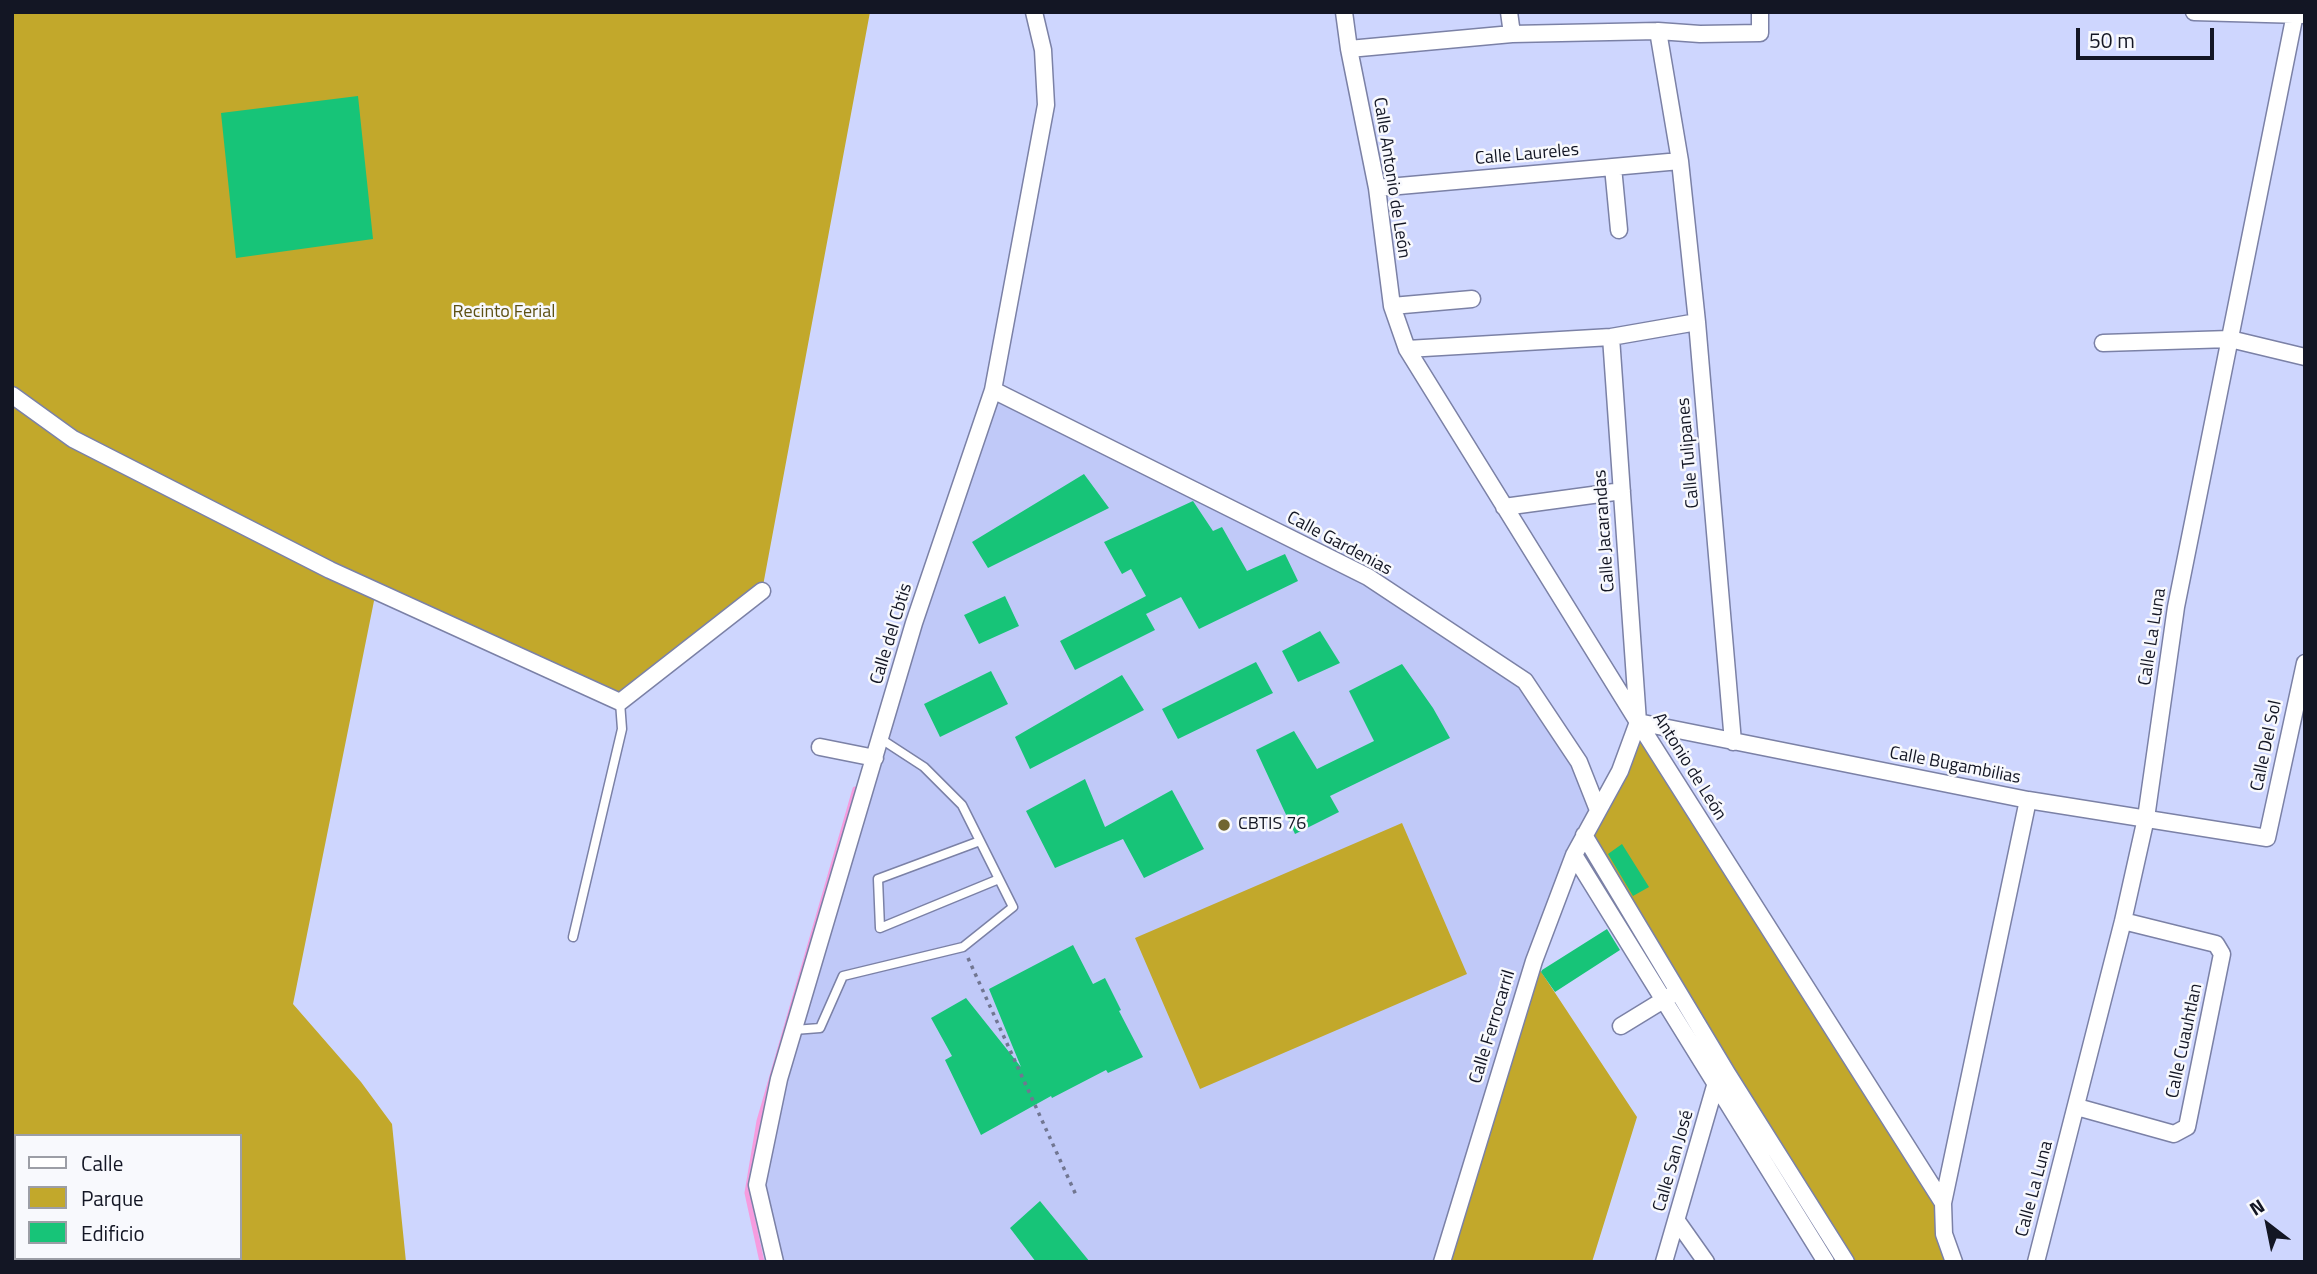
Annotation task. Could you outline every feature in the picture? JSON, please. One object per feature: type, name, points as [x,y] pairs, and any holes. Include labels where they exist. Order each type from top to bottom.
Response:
[{"type":"street","name":"Calle del Cbtis","points":[[775,1262],[757,1185],[779,1079],[914,623],[993,390],[1046,105],[1043,50],[1034,12]]},
{"type":"street","name":"Calle Antonio de León","points":[[1344,12],[1377,188],[1392,306],[1407,349]]},
{"type":"street","points":[[1509,12],[1512,34]]},
{"type":"street","points":[[1349,49],[1512,34],[1658,31],[1700,34],[1760,33],[1760,12]]},
{"type":"street","points":[[2194,12],[2300,15]]},
{"type":"street","name":"Calle La Luna","points":[[2036,1262],[2077,1107],[2146,818],[2176,607],[2300,15]]},
{"type":"street","name":"Calle Tulipanes","points":[[1658,31],[1680,161],[1697,322],[1733,742]]},
{"type":"street","name":"Calle Laureles","points":[[1377,188],[1680,161]]},
{"type":"street","points":[[1613,167],[1619,230]]},
{"type":"street","points":[[1392,306],[1472,299]]},
{"type":"street","points":[[1407,349],[1611,337],[1697,322]]},
{"type":"street","name":"Calle Jacarandas","points":[[1611,337],[1638,722]]},
{"type":"street","points":[[2103,343],[2230,339],[2305,358]]},
{"type":"street","name":"Antonio de León","points":[[1407,349],[1638,722],[1942,1203]]},
{"type":"street","name":"Calle Gardenias","points":[[993,390],[1368,578],[1525,681],[1579,762],[1598,810]]},
{"type":"street","points":[[12,395],[73,439],[330,570],[621,702],[762,591]]},
{"type":"street","points":[[1504,507],[1622,491]]},
{"type":"street","name":"Calle Del Sol","points":[[2267,838],[2305,663]]},
{"type":"street","name":"Calle Bugambilias","points":[[1638,722],[2028,800],[2267,838]]},
{"type":"street","name":"Calle Ferrocarril","points":[[1442,1262],[1534,961],[1574,855],[1620,771],[1638,722]]},
{"type":"street","points":[[820,747],[875,758]]},
{"type":"street","points":[[1954,1262],[1944,1234],[1942,1203],[2028,800]]},
{"type":"street","points":[[1584,835],[1727,1073],[1846,1262]]},
{"type":"street","points":[[1574,855],[1826,1262]]},
{"type":"street","name":"Calle Cuauhtlan","points":[[2077,1107],[2174,1134],[2187,1126],[2222,954],[2216,944],[2123,921]]},
{"type":"street","points":[[1621,1026],[1678,991]]},
{"type":"street","name":"Calle San José","points":[[1664,1262],[1716,1086],[1727,1073]]},
{"type":"street","points":[[1677,1221],[1706,1262]]},
{"type":"lane","points":[[573,937],[622,729],[621,702]]},
{"type":"lane","points":[[794,1030],[820,1028],[843,976],[963,947],[1013,907],[962,805],[924,767],[881,738]]},
{"type":"lane","points":[[980,841],[878,880],[880,928],[999,879]]},
{"type":"path","points":[[963,947],[1076,1195]]},
{"type":"shaded area","name":"CBTIS 76","points":[[993,390],[1342,565],[1525,681],[1579,762],[1596,816],[1584,835],[1442,1262],[775,1262],[757,1185],[794,1030]]},
{"type":"green space","name":"Recinto Ferial","points":[[12,12],[870,12],[762,591],[620,702],[376,591],[293,1004],[361,1082],[392,1124],[406,1262],[12,1262]]},
{"type":"green space","points":[[1638,722],[1943,1203],[1954,1262],[1826,1262],[1664,1000],[1678,991],[1584,835]]},
{"type":"green space","points":[[1402,823],[1467,974],[1200,1089],[1135,938]]},
{"type":"green space","points":[[1534,961],[1637,1117],[1592,1262],[1442,1262]]},
{"type":"building","points":[[358,96],[373,239],[236,258],[221,113]]},
{"type":"building","points":[[1084,474],[1109,508],[988,568],[972,542]]},
{"type":"building","points":[[1193,501],[1213,531],[1222,527],[1247,571],[1285,554],[1298,581],[1199,629],[1181,597],[1146,614],[1155,630],[1075,670],[1060,641],[1146,596],[1131,569],[1122,574],[1104,542]]},
{"type":"building","points":[[1005,596],[1019,626],[979,644],[964,615]]},
{"type":"building","points":[[1320,631],[1340,663],[1298,682],[1282,651]]},
{"type":"building","points":[[1256,662],[1273,693],[1178,739],[1162,709]]},
{"type":"building","points":[[1402,664],[1450,738],[1330,796],[1339,812],[1295,834],[1256,750],[1294,731],[1317,769],[1374,741],[1349,691]]},
{"type":"building","points":[[991,671],[1008,704],[940,737],[924,704]]},
{"type":"building","points":[[1122,675],[1144,710],[1030,769],[1015,737]]},
{"type":"building","points":[[1085,779],[1105,827],[1172,790],[1204,849],[1144,878],[1123,839],[1055,868],[1026,811]]},
{"type":"building","points":[[1622,844],[1649,887],[1633,896],[1608,854]]},
{"type":"building","points":[[1607,929],[1620,950],[1555,992],[1542,970]]},
{"type":"building","points":[[1073,945],[1093,984],[1105,978],[1143,1057],[1108,1073],[1106,1070],[1052,1098],[1051,1096],[981,1135],[945,1060],[952,1056],[931,1018],[966,998],[1021,1067],[989,989]]},
{"type":"building","points":[[1040,1201],[1090,1262],[1036,1262],[1010,1228]]},
{"type":"waterway","points":[[762,1262],[747,1193],[759,1121],[855,789]]},
{"type":"place","name":"CBTIS 76","points":[[1224,825]]}]
